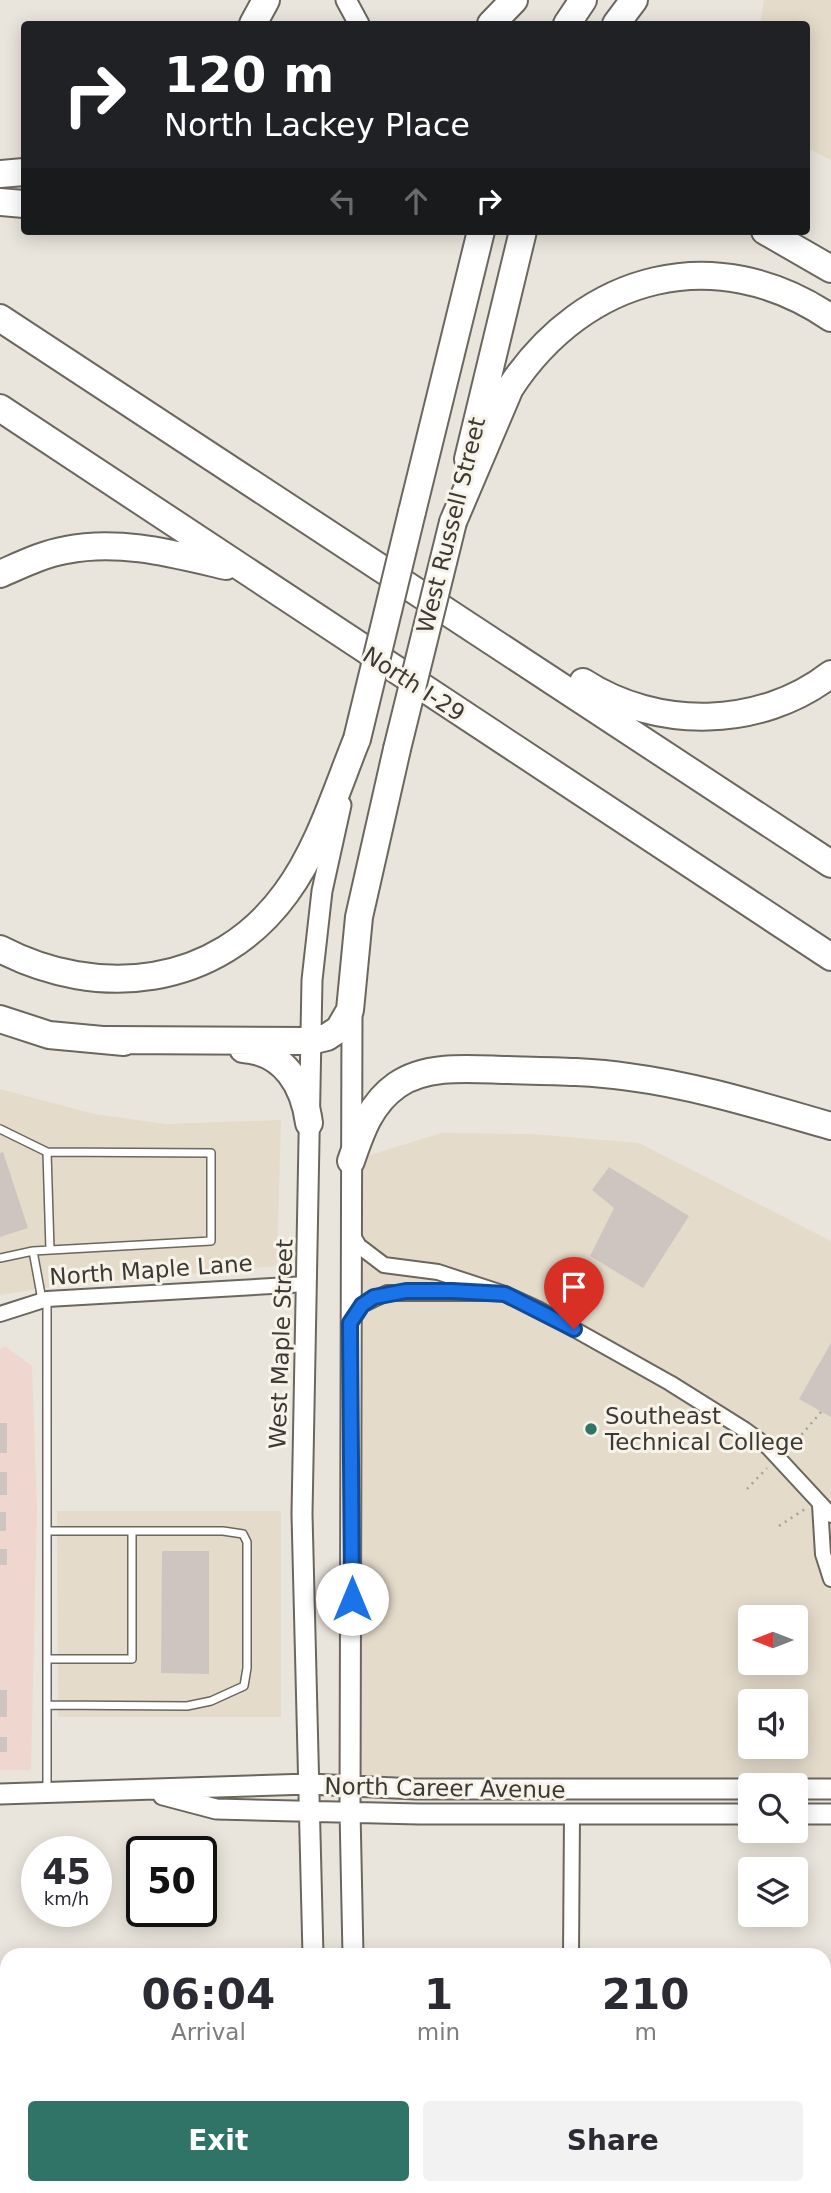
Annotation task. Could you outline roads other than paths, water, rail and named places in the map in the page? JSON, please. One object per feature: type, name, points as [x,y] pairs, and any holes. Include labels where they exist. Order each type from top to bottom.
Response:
[{"type":"highway","points":[[255,21],[266,0]]},
{"type":"highway","points":[[494,21],[514,0]]},
{"type":"highway","points":[[570,21],[583,0]]},
{"type":"highway","points":[[619,21],[634,0]]},
{"type":"highway","points":[[0,174],[21,172]]},
{"type":"highway","points":[[0,202],[21,204]]},
{"type":"highway","name":"West Russell Street","points":[[0,949],[51,971],[110,980],[168,973],[221,952],[266,916],[300,872],[357,739],[480,235]]},
{"type":"highway","name":"West Russell Street","points":[[310,1041],[327,1037],[346,1019],[353,985],[363,892],[522,235]]},
{"type":"highway","points":[[772,235],[831,269]]},
{"type":"highway","points":[[453,522],[510,388],[523,368],[561,327],[607,297],[663,279],[722,276],[755,281],[786,292],[831,317]]},
{"type":"highway","points":[[0,318],[831,864]]},
{"type":"highway","name":"North I-29","points":[[0,408],[831,957]]},
{"type":"highway","points":[[0,574],[66,550],[109,546],[181,555],[240,569]]},
{"type":"highway","points":[[465,625],[522,642],[607,697],[673,715],[714,717],[772,706],[799,695],[831,674]]},
{"type":"highway","points":[[0,1019],[49,1035],[252,1050],[267,1055],[280,1062],[299,1085],[306,1098],[309,1124]]},
{"type":"highway","points":[[107,1040],[310,1041]]},
{"type":"highway","points":[[352,1161],[362,1129],[384,1096],[417,1075],[441,1071],[485,1069],[628,1077],[705,1091],[831,1126]]},
{"type":"main road","points":[[346,0],[357,21]]},
{"type":"main road","name":"West Maple Street","points":[[313,1948],[302,1526],[312,980],[322,891],[357,739]]},
{"type":"main road","points":[[353,985],[350,1232],[350,1811],[353,1948]]},
{"type":"main road","name":"North Career Avenue","points":[[0,1794],[309,1784],[416,1789],[738,1790]]},
{"type":"main road","points":[[808,1789],[831,1789]]},
{"type":"main road","name":"North Career Avenue","points":[[142,1790],[216,1809],[738,1814]]},
{"type":"main road","points":[[808,1814],[831,1814]]},
{"type":"street","points":[[350,1232],[359,1246],[384,1265],[438,1272],[505,1294],[648,1370],[746,1430],[787,1465],[819,1509],[824,1554],[831,1579]]},
{"type":"street","name":"North Maple Lane","points":[[0,1314],[44,1300],[307,1284]]},
{"type":"street","points":[[350,1323],[362,1305],[387,1293],[452,1291],[505,1294]]},
{"type":"street","points":[[571,1948],[572,1814]]},
{"type":"lane","points":[[0,1129],[47,1152],[211,1153],[211,1241],[33,1251],[0,1258]]},
{"type":"lane","points":[[47,1152],[50,1250]]},
{"type":"lane","points":[[33,1251],[44,1300],[47,1794]]},
{"type":"lane","points":[[47,1531],[223,1531],[243,1534],[247,1542],[247,1681],[244,1686],[211,1701],[187,1706],[47,1705]]},
{"type":"lane","points":[[47,1659],[132,1659],[132,1531]]},
{"type":"place","name":"Southeast Technical College","points":[[591,1429]]}]
